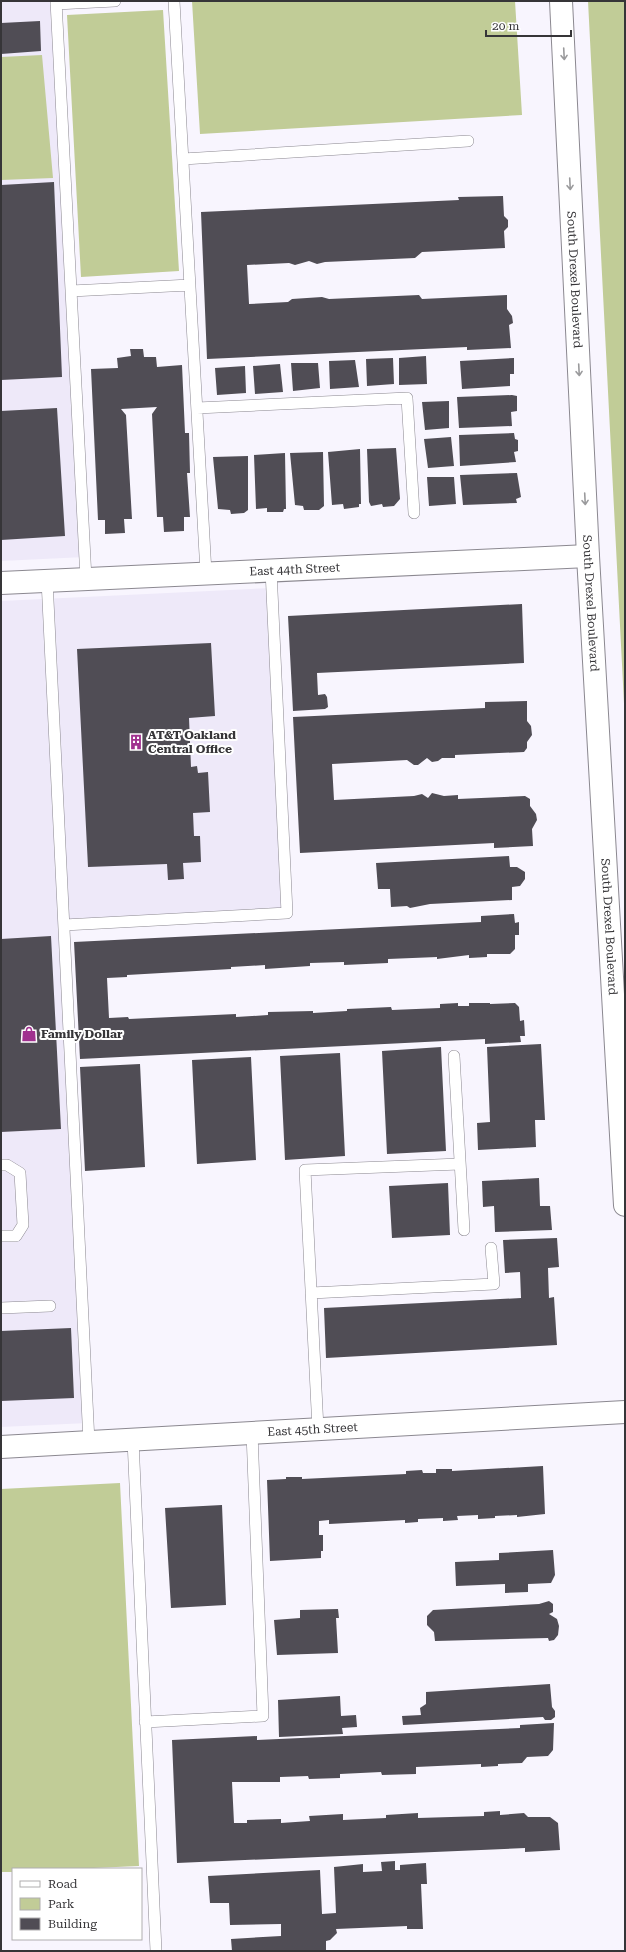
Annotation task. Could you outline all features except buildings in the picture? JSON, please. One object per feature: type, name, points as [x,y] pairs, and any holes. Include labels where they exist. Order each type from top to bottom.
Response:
[{"type":"street","name":"South Drexel Boulevard","points":[[562,1],[588,556],[625,1205]]},
{"type":"street","name":"East 44th Street","points":[[1,583],[588,556]]},
{"type":"street","name":"East 45th Street","points":[[1,1447],[625,1412]]},
{"type":"lane","points":[[86,578],[56,2],[115,1]]},
{"type":"lane","points":[[174,1],[206,573]]},
{"type":"lane","points":[[183,159],[468,141]]},
{"type":"lane","points":[[71,291],[190,284]]},
{"type":"lane","points":[[197,408],[407,398],[414,513]]},
{"type":"lane","points":[[64,925],[287,913],[271,570]]},
{"type":"lane","points":[[47,580],[89,1442]]},
{"type":"lane","points":[[454,1056],[464,1230]]},
{"type":"lane","points":[[318,1429],[305,1170],[460,1164]]},
{"type":"lane","points":[[1,1165],[8,1165],[20,1173],[23,1224],[16,1236],[1,1236]]},
{"type":"lane","points":[[311,1293],[494,1284],[491,1248]]},
{"type":"lane","points":[[1,1308],[50,1306]]},
{"type":"lane","points":[[145,1722],[263,1716],[252,1433]]},
{"type":"lane","points":[[133,1440],[156,1951]]},
{"type":"shaded area","points":[[1,1],[56,1],[85,557],[1,561]]},
{"type":"shaded area","points":[[272,588],[287,913],[64,925],[88,1423],[1,1427],[1,601]]},
{"type":"green space","points":[[192,1],[515,1],[522,115],[200,134]]},
{"type":"green space","points":[[588,1],[625,1],[625,723]]},
{"type":"green space","points":[[163,10],[179,271],[81,277],[67,15]]},
{"type":"green space","points":[[42,55],[53,178],[1,180],[1,57]]},
{"type":"green space","points":[[120,1483],[139,1866],[94,1868],[12,1868],[12,1872],[1,1872],[1,1489]]},
{"type":"place","name":"AT&T Oakland Central Office","points":[[136,742]]},
{"type":"place","name":"Family Dollar","points":[[29,1034]]}]
